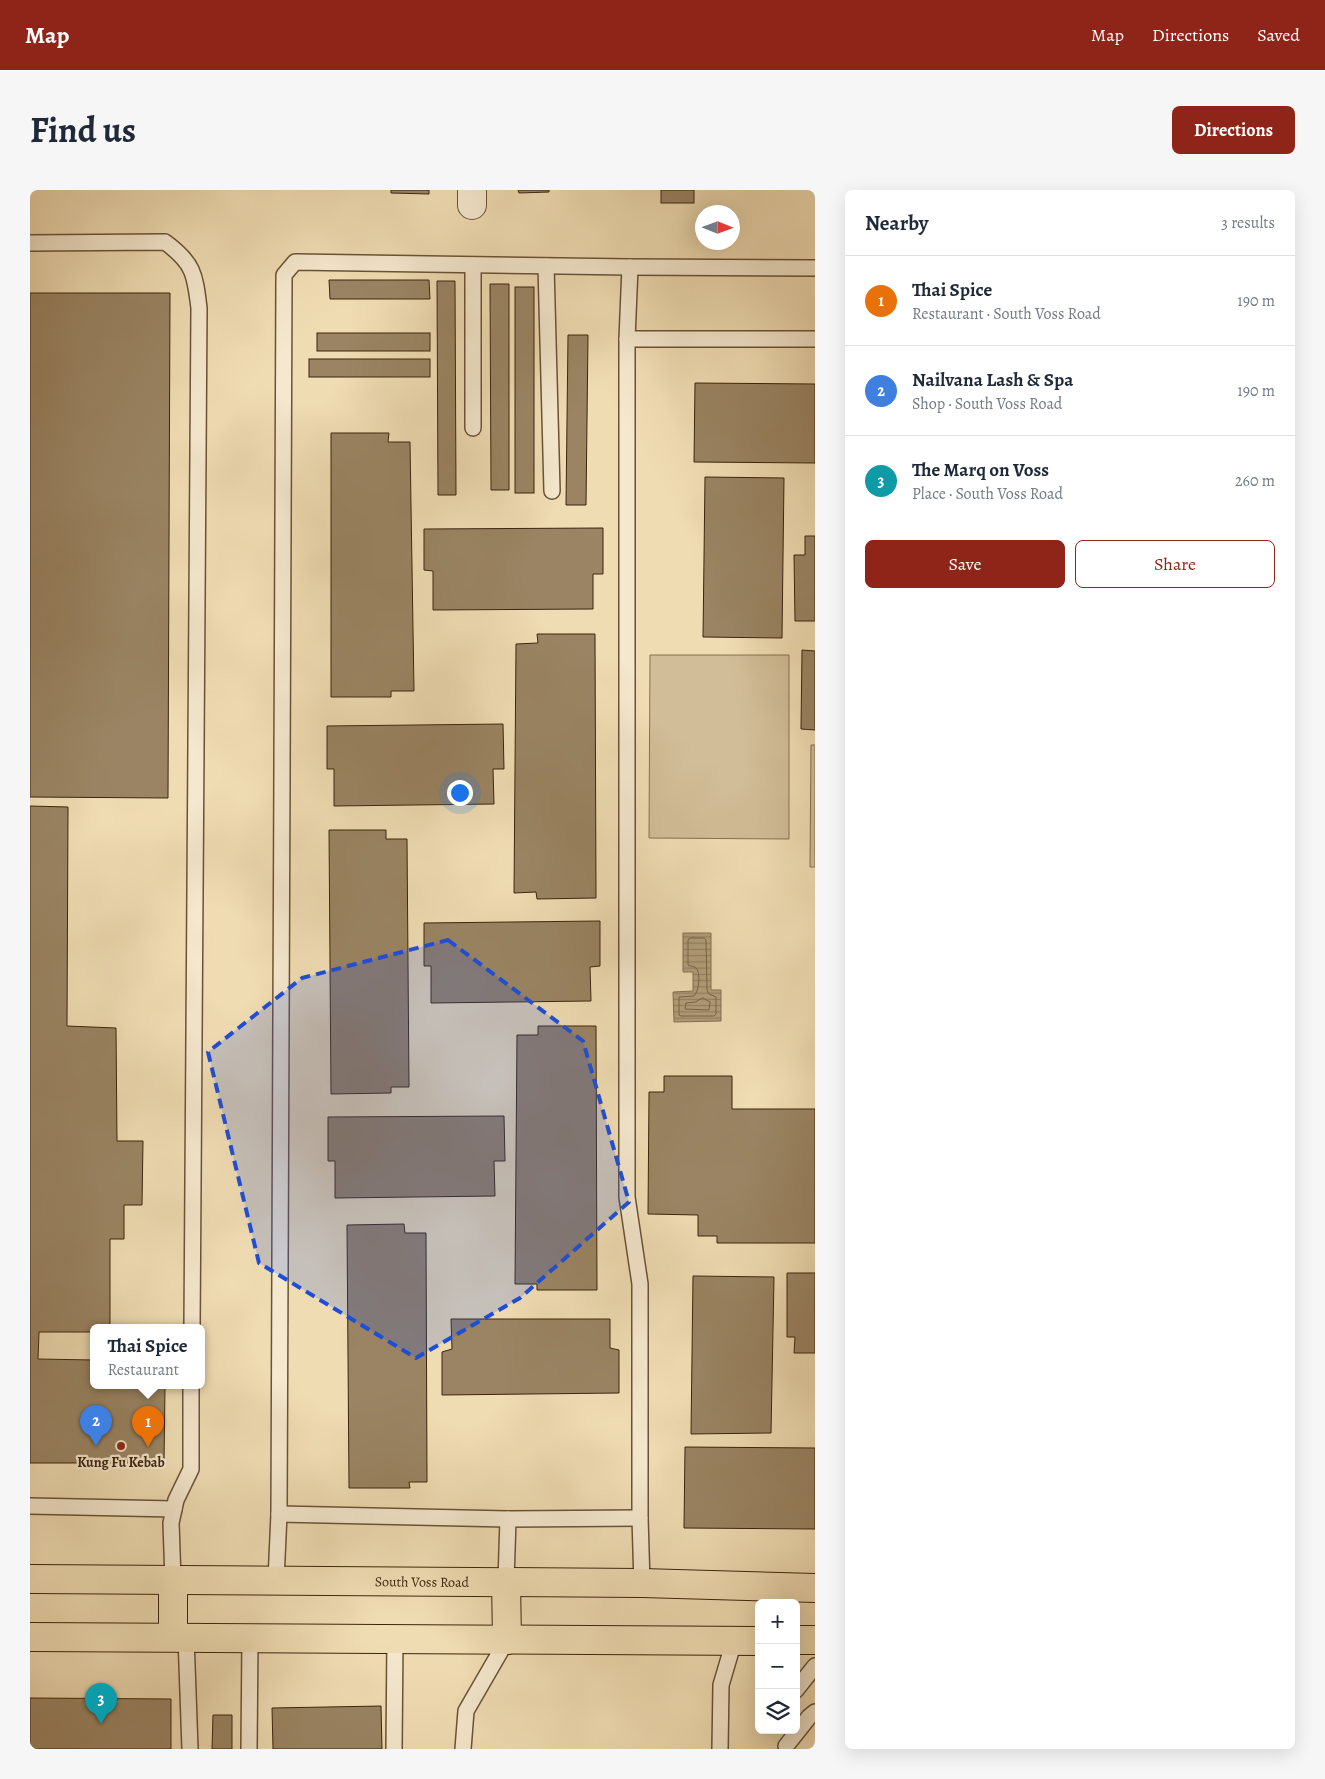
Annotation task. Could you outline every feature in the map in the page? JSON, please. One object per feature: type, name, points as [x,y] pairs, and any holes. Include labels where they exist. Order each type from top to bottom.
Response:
[{"type":"main road","name":"South Voss Road","points":[[30,1579],[642,1582],[815,1588]]},
{"type":"main road","points":[[173,1580],[180,1637]]},
{"type":"main road","points":[[506,1581],[508,1640]]},
{"type":"main road","points":[[30,1637],[747,1641]]},
{"type":"main road","points":[[800,1640],[815,1640]]},
{"type":"lane","points":[[30,243],[165,242],[181,253],[196,277],[199,318],[192,1324]]},
{"type":"lane","points":[[276,1580],[279,1514],[284,275],[295,262],[815,268]]},
{"type":"lane","points":[[473,265],[473,428]]},
{"type":"lane","points":[[546,266],[552,491]]},
{"type":"lane","points":[[630,267],[627,339],[627,1197],[640,1284],[640,1518],[642,1582]]},
{"type":"lane","points":[[627,339],[815,340]]},
{"type":"lane","points":[[173,1580],[171,1523],[174,1509],[191,1469],[191,1389]]},
{"type":"lane","points":[[30,1506],[174,1509]]},
{"type":"lane","points":[[279,1514],[508,1519],[640,1518]]},
{"type":"lane","points":[[506,1581],[508,1519]]},
{"type":"lane","points":[[180,1637],[190,1749]]},
{"type":"lane","points":[[249,1749],[250,1638]]},
{"type":"lane","points":[[394,1749],[396,1638]]},
{"type":"lane","points":[[463,1749],[466,1711],[508,1640]]},
{"type":"lane","points":[[720,1749],[721,1685],[747,1641]]},
{"type":"lane","points":[[797,1689],[815,1666]]},
{"type":"lane","points":[[786,1747],[809,1716],[815,1712]]},
{"type":"lane","points":[[786,1734],[786,1747]]},
{"type":"highlighted area","points":[[448,940],[583,1041],[629,1202],[520,1298],[416,1358],[259,1263],[208,1052],[302,978]]},
{"type":"shaded area","points":[[650,655],[789,655],[789,839],[649,838]]},
{"type":"shaded area","points":[[811,745],[815,745],[815,867],[810,867]]},
{"type":"water","points":[[683,933],[711,933],[711,990],[721,990],[721,1021],[674,1022],[673,992],[693,991],[693,972],[683,972]]},
{"type":"building","points":[[391,190],[429,190],[429,194],[391,193]]},
{"type":"building","points":[[518,190],[549,190],[549,192],[519,193]]},
{"type":"building","points":[[661,190],[694,190],[694,203],[661,203]]},
{"type":"building","points":[[329,280],[429,280],[430,299],[330,299]]},
{"type":"building","points":[[437,281],[455,281],[456,495],[438,495]]},
{"type":"building","points":[[490,284],[509,284],[509,490],[491,490]]},
{"type":"building","points":[[515,287],[534,287],[534,493],[515,493]]},
{"type":"building","points":[[30,293],[170,293],[168,798],[30,797]]},
{"type":"building","points":[[317,333],[430,333],[430,351],[317,351]]},
{"type":"building","points":[[568,335],[588,335],[586,505],[566,505]]},
{"type":"building","points":[[309,359],[430,359],[430,377],[309,377]]},
{"type":"building","points":[[695,383],[815,384],[815,463],[694,462]]},
{"type":"building","points":[[331,433],[389,433],[388,442],[410,442],[414,691],[391,691],[391,697],[331,697]]},
{"type":"building","points":[[705,477],[784,478],[782,638],[703,637]]},
{"type":"building","points":[[603,528],[603,574],[593,574],[593,609],[433,610],[433,571],[424,570],[424,529]]},
{"type":"building","points":[[805,536],[815,536],[815,621],[795,621],[794,555],[805,555]]},
{"type":"building","points":[[537,634],[595,634],[596,898],[537,899],[536,892],[514,893],[516,644],[538,643]]},
{"type":"building","points":[[802,650],[815,651],[815,730],[801,729]]},
{"type":"building","points":[[503,724],[504,769],[493,769],[494,804],[334,806],[334,769],[327,769],[327,726]]},
{"type":"building","points":[[30,806],[68,807],[67,1026],[116,1028],[117,1141],[143,1141],[142,1205],[124,1205],[124,1239],[110,1239],[110,1324],[90,1324],[90,1332],[39,1332],[38,1359],[90,1360],[90,1389],[165,1389],[164,1463],[30,1463]]},
{"type":"building","points":[[329,830],[386,830],[386,839],[407,839],[409,1087],[391,1087],[391,1093],[331,1094]]},
{"type":"building","points":[[600,921],[600,966],[590,967],[591,1001],[431,1003],[431,966],[424,966],[424,923]]},
{"type":"building","points":[[538,1026],[596,1026],[597,1290],[537,1290],[537,1284],[515,1284],[517,1035],[538,1035]]},
{"type":"building","points":[[664,1076],[732,1076],[732,1109],[815,1109],[815,1243],[717,1243],[717,1236],[698,1236],[698,1215],[648,1214],[649,1092],[664,1092]]},
{"type":"building","points":[[504,1116],[505,1161],[494,1161],[495,1196],[335,1198],[335,1161],[328,1161],[328,1117]]},
{"type":"building","points":[[404,1224],[405,1233],[426,1233],[427,1482],[409,1482],[410,1488],[349,1488],[347,1225]]},
{"type":"building","points":[[787,1273],[815,1273],[815,1353],[794,1353],[795,1337],[787,1337]]},
{"type":"building","points":[[693,1276],[774,1277],[771,1433],[691,1434]]},
{"type":"building","points":[[451,1319],[610,1319],[610,1348],[619,1350],[619,1393],[442,1395],[442,1352],[452,1349]]},
{"type":"building","points":[[685,1447],[815,1448],[815,1529],[684,1528]]},
{"type":"building","points":[[30,1698],[171,1699],[171,1749],[30,1749]]},
{"type":"building","points":[[381,1706],[382,1749],[273,1749],[272,1708]]},
{"type":"building","points":[[213,1715],[232,1715],[232,1749],[212,1749]]},
{"type":"place","name":"Nailvana Lash & Spa","points":[[96,1446]]},
{"type":"place","name":"Kung Fu Kebab","points":[[121,1446]]},
{"type":"place","name":"Thai Spice","points":[[148,1447]]},
{"type":"place","name":"The Marq on Voss","points":[[101,1724]]}]
